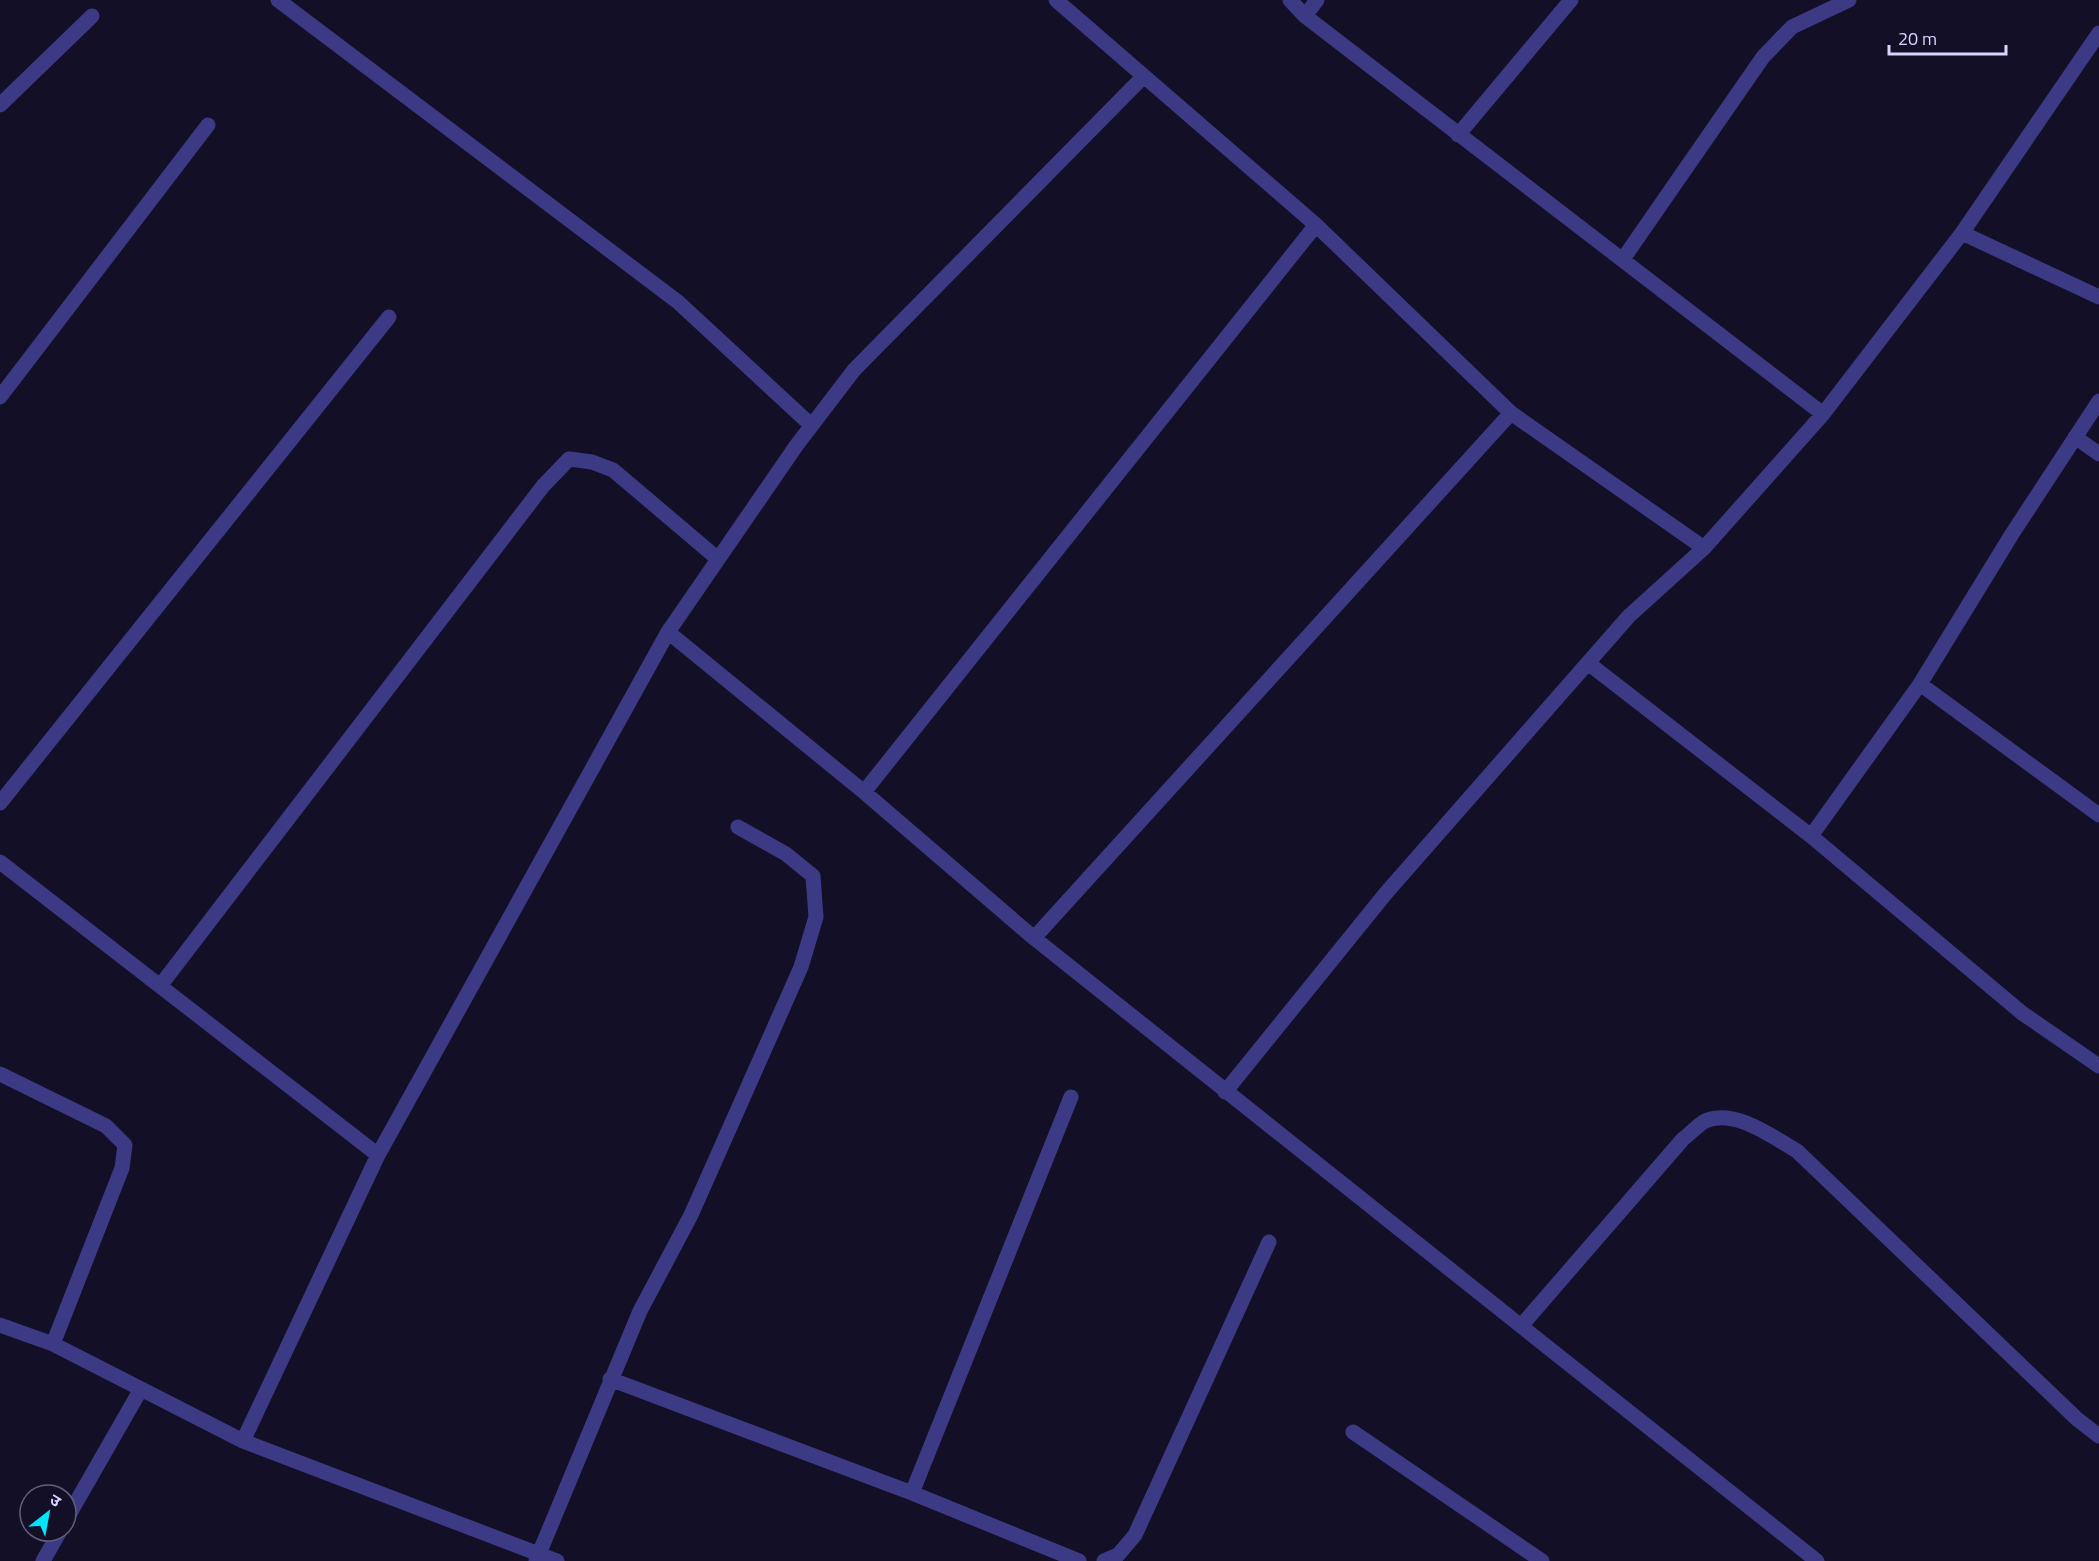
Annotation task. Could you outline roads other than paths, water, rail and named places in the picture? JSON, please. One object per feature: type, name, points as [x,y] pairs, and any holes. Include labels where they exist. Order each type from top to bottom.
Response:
[{"type":"street","points":[[278,0],[678,303],[812,425]]},
{"type":"street","points":[[1056,0],[1316,225],[1510,413],[1704,548]]},
{"type":"street","points":[[1290,0],[1305,16],[1458,135],[1823,414]]},
{"type":"street","points":[[1305,16],[1317,0]]},
{"type":"street","points":[[1458,135],[1571,0]]},
{"type":"street","points":[[1623,259],[1763,57],[1792,27],[1849,0]]},
{"type":"street","points":[[0,105],[92,16]]},
{"type":"street","points":[[1225,1092],[1386,893],[1629,616],[1704,548],[1823,414],[1962,233],[2099,33]]},
{"type":"street","points":[[243,1441],[378,1155],[668,632],[812,425],[854,370],[1144,76]]},
{"type":"street","points":[[0,397],[208,125]]},
{"type":"street","points":[[864,792],[1316,225]]},
{"type":"street","points":[[1962,233],[2099,297]]},
{"type":"street","points":[[0,803],[389,317]]},
{"type":"street","points":[[1811,836],[1920,684],[2099,401]]},
{"type":"street","points":[[1034,938],[1510,413]]},
{"type":"street","points":[[2075,437],[2099,454]]},
{"type":"street","points":[[160,986],[543,486],[569,459],[592,462],[613,470],[718,559]]},
{"type":"street","points":[[668,632],[864,792],[1034,938],[1817,1561]]},
{"type":"street","points":[[1588,663],[1811,836],[2022,1013],[2099,1066]]},
{"type":"street","points":[[1920,684],[2099,814]]},
{"type":"street","points":[[537,1557],[640,1311],[691,1215],[801,967],[816,917],[813,876],[786,854],[738,827]]},
{"type":"street","points":[[0,862],[378,1155]]},
{"type":"street","points":[[0,1074],[106,1126],[125,1146],[122,1168],[53,1344]]},
{"type":"street","points":[[912,1493],[1071,1097]]},
{"type":"street","points":[[1521,1326],[1683,1139],[1706,1121],[1731,1118],[1762,1130],[1797,1151],[2077,1419],[2099,1436]]},
{"type":"street","points":[[1104,1561],[1118,1555],[1135,1535],[1269,1242]]},
{"type":"street","points":[[0,1325],[53,1344],[243,1441],[537,1557],[556,1561]]},
{"type":"street","points":[[610,1379],[912,1493],[1079,1561]]},
{"type":"street","points":[[78,1499],[141,1389]]},
{"type":"street","points":[[1353,1432],[1542,1561]]},
{"type":"street","points":[[43,1561],[53,1543]]}]
